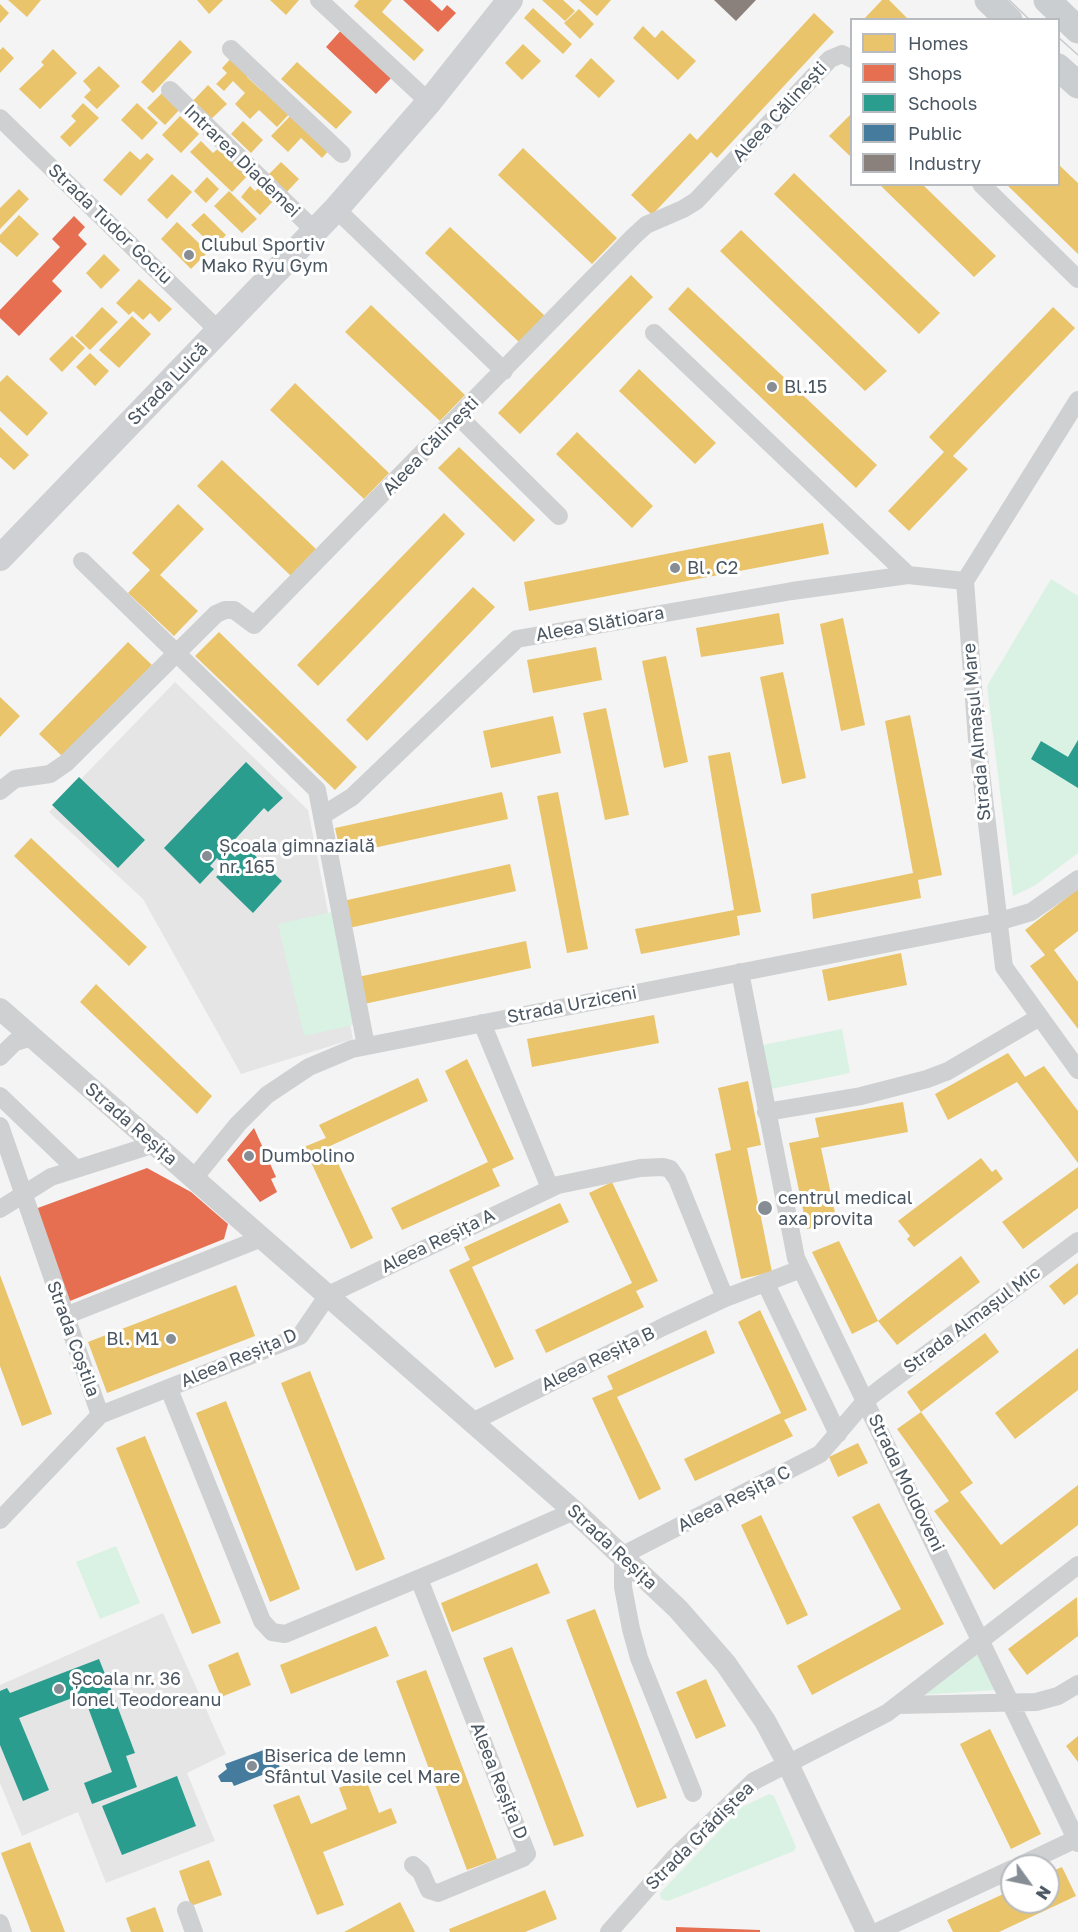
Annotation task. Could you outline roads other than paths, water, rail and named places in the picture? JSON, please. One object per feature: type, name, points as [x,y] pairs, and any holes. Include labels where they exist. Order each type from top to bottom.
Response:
[{"type":"main road","name":"Strada Luică","points":[[0,558],[336,209],[429,102],[510,0]]},
{"type":"main road","points":[[988,0],[1007,18]]},
{"type":"main road","points":[[1047,0],[1078,30]]},
{"type":"main road","points":[[1060,68],[1078,86]]},
{"type":"street","points":[[319,0],[429,102]]},
{"type":"street","points":[[231,49],[342,153]]},
{"type":"street","name":"Aleea Călinești","points":[[0,791],[15,779],[39,777],[57,770],[216,614],[225,610],[234,610],[254,625],[646,225],[683,210],[724,172],[830,59],[842,54],[850,58]]},
{"type":"street","name":"Intrarea Diademei","points":[[170,90],[315,231]]},
{"type":"street","name":"Strada Tudor Gociu","points":[[0,118],[219,331]]},
{"type":"street","points":[[983,186],[1078,279]]},
{"type":"street","points":[[336,209],[504,371]]},
{"type":"street","points":[[654,333],[908,575]]},
{"type":"street","points":[[965,581],[1078,400]]},
{"type":"street","points":[[459,417],[559,516]]},
{"type":"street","points":[[82,561],[317,790],[366,1046]]},
{"type":"street","name":"Aleea Slătioara","points":[[323,815],[352,797],[517,639],[792,591],[908,575],[965,581]]},
{"type":"street","name":"Strada Almașul Mare","points":[[965,581],[977,739],[997,922],[1006,973],[1078,1070]]},
{"type":"street","name":"Strada Urziceni","points":[[194,1178],[238,1124],[267,1095],[309,1067],[329,1057],[366,1046],[997,922],[1031,912],[1078,879]]},
{"type":"street","name":"Strada Moldoveni","points":[[740,972],[791,1241],[801,1269],[1013,1704],[1077,1841]]},
{"type":"street","name":"Strada Reșița","points":[[0,1009],[574,1511],[678,1609],[726,1664],[754,1703],[787,1762],[867,1932]]},
{"type":"street","points":[[766,1112],[861,1096],[927,1079],[948,1071],[1038,1018]]},
{"type":"street","points":[[482,1023],[554,1186],[640,1168],[670,1169],[677,1179],[725,1298]]},
{"type":"street","points":[[0,1057],[15,1042],[32,1037]]},
{"type":"street","points":[[0,1096],[75,1168]]},
{"type":"street","name":"Strada Coștila","points":[[0,1126],[100,1415],[0,1520]]},
{"type":"street","points":[[0,1209],[51,1178],[75,1168],[155,1144]]},
{"type":"street","name":"Aleea Reșița A","points":[[328,1295],[554,1186]]},
{"type":"street","points":[[65,1316],[262,1238]]},
{"type":"street","name":"Strada Almașul Mic","points":[[866,1401],[1078,1241]]},
{"type":"street","name":"Aleea Reșița B","points":[[472,1422],[725,1298],[801,1269]]},
{"type":"street","points":[[765,1282],[838,1434]]},
{"type":"street","name":"Aleea Reșița D","points":[[100,1415],[300,1336],[328,1295]]},
{"type":"street","name":"Aleea Reșița D","points":[[169,1389],[262,1621],[272,1632],[285,1634],[419,1579],[574,1511]]},
{"type":"street","name":"Aleea Reșița C","points":[[623,1555],[813,1459],[866,1401]]},
{"type":"street","points":[[623,1555],[623,1587],[631,1629],[693,1793]]},
{"type":"street","name":"Strada Grădiștea","points":[[609,1932],[675,1857],[737,1795],[761,1776],[899,1705],[1078,1566]]},
{"type":"street","name":"Aleea Reșița D","points":[[413,1865],[421,1872],[429,1890],[438,1893],[523,1858],[527,1850],[419,1579]]},
{"type":"street","name":"Strada Grădiștea","points":[[899,1705],[1013,1704],[1048,1699],[1078,1684]]},
{"type":"street","points":[[1047,1854],[1077,1841]]},
{"type":"street","points":[[877,1932],[1000,1875]]},
{"type":"street","points":[[186,1911],[194,1932]]},
{"type":"street","points":[[0,1923],[3,1932]]},
{"type":"tram line","points":[[1009,0],[1028,18]]},
{"type":"tram line","points":[[1060,39],[1078,55]]},
{"type":"place","name":"Clubul Sportiv Mako Ryu Gym","points":[[189,255]]},
{"type":"place","name":"Bl.15","points":[[772,387]]},
{"type":"place","name":"Bl. C2","points":[[675,568]]},
{"type":"place","name":"Școala gimnazială nr. 165","points":[[207,856]]},
{"type":"place","name":"Dumbolino","points":[[249,1156]]},
{"type":"place","name":"centrul medical axa provita","points":[[765,1208]]},
{"type":"place","name":"Bl. M1","points":[[171,1339]]},
{"type":"place","name":"Școala nr. 36 Ionel Teodoreanu","points":[[59,1689]]},
{"type":"place","name":"Biserica de lemn Sfântul Vasile cel Mare","points":[[252,1766]]}]
